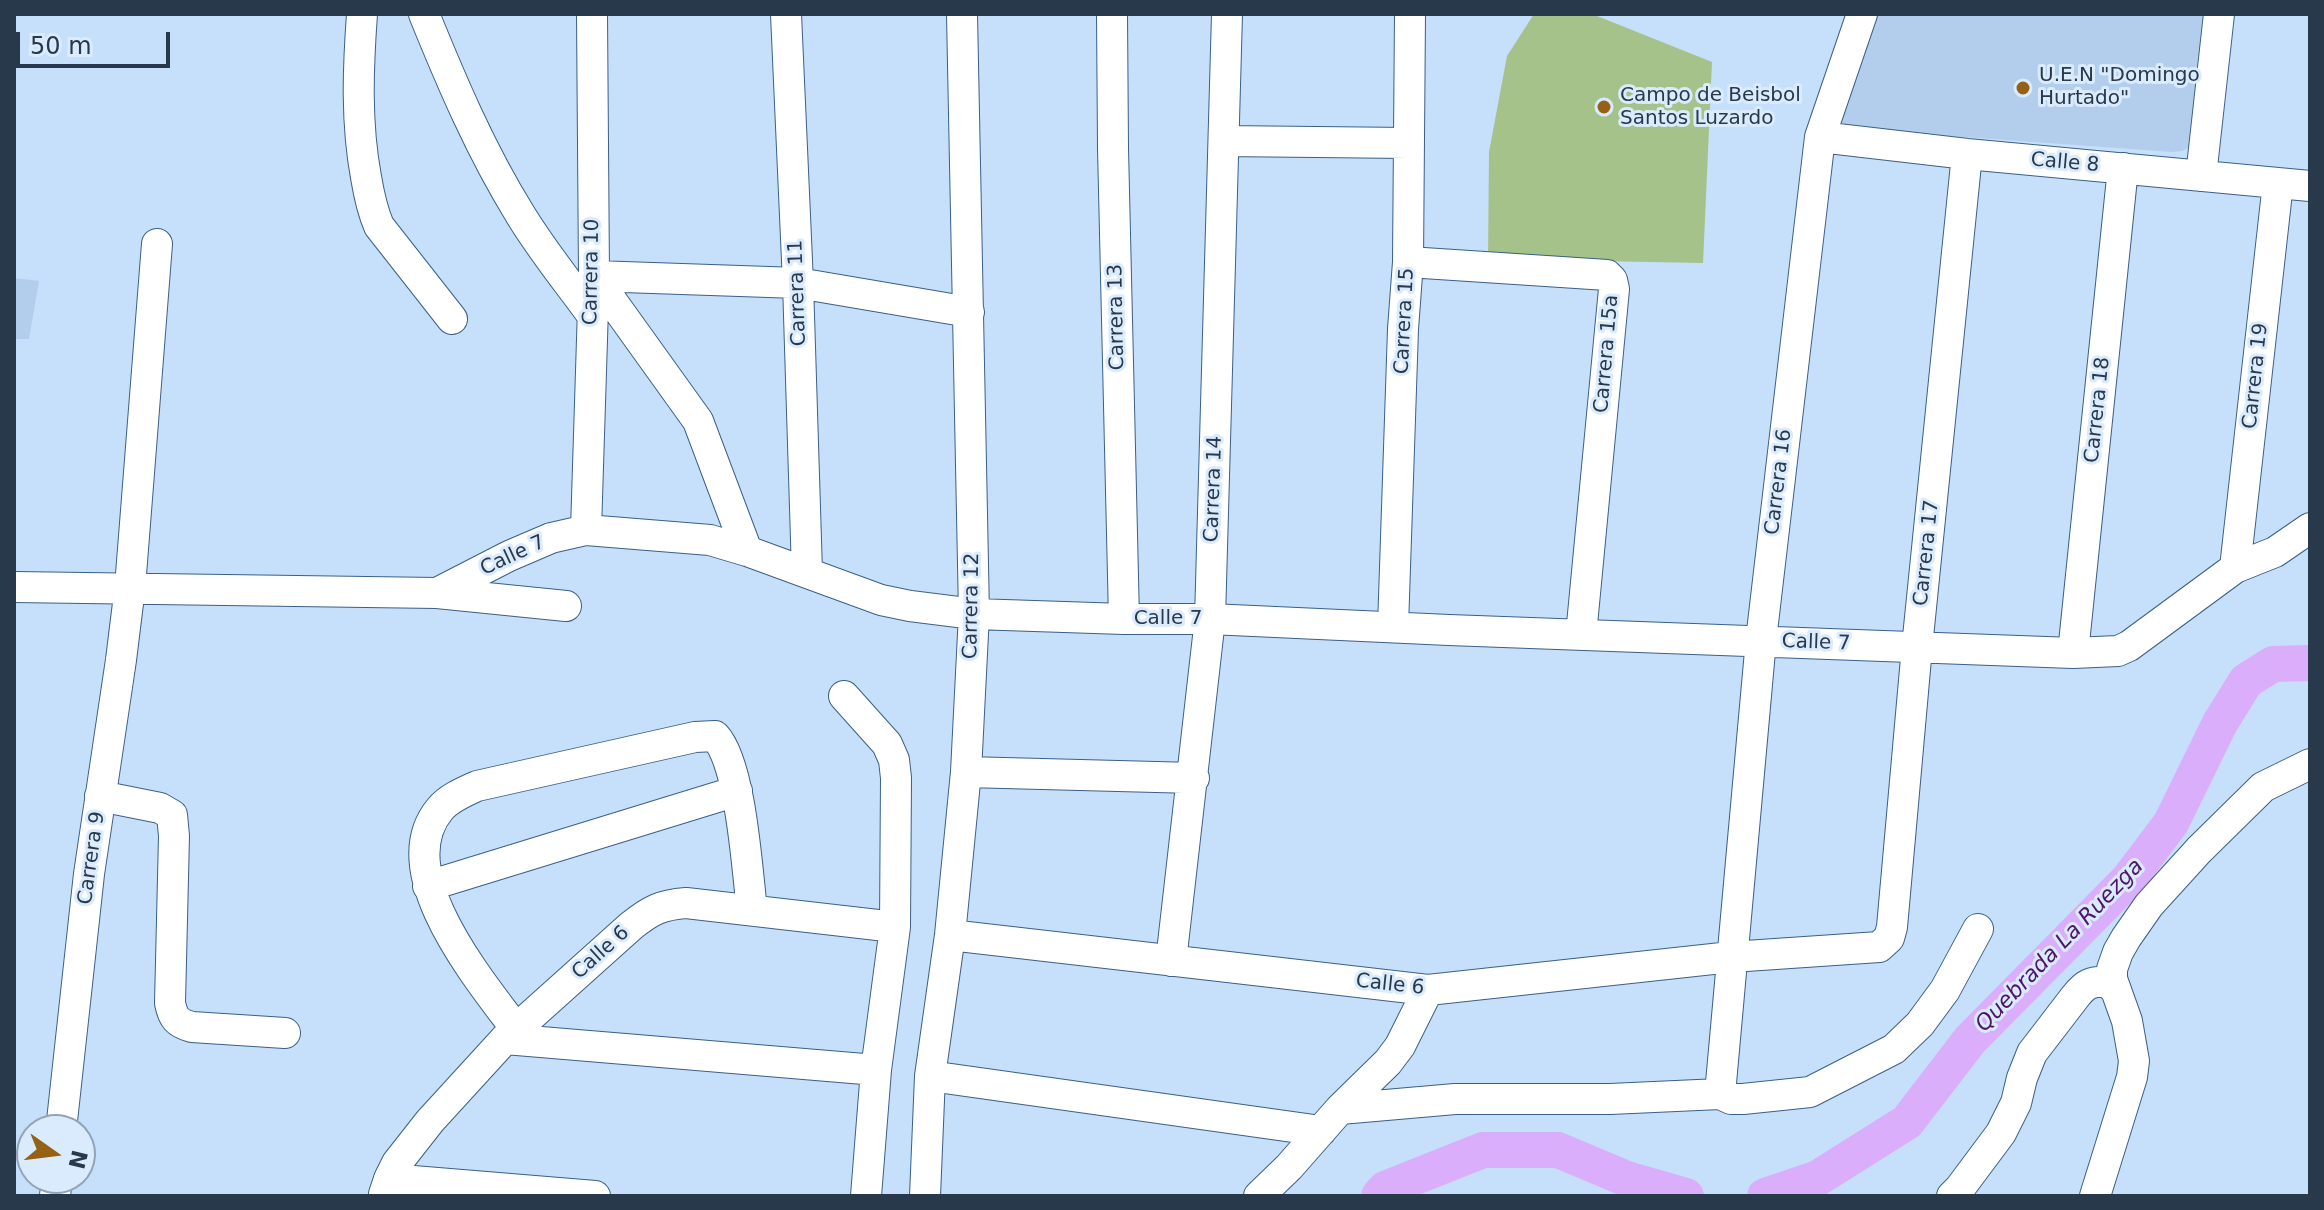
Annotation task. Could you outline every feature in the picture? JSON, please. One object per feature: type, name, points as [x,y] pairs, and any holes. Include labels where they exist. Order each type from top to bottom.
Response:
[{"type":"street","points":[[362,14],[357,84],[359,131],[372,212],[379,226],[452,319]]},
{"type":"street","points":[[424,14],[456,94],[521,217],[592,315]]},
{"type":"street","name":"Carrera 10","points":[[586,530],[594,276],[592,14]]},
{"type":"street","name":"Carrera 11","points":[[786,14],[807,572]]},
{"type":"street","name":"Carrera 12","points":[[925,1196],[930,1076],[950,935],[966,772],[974,614],[962,14]]},
{"type":"street","name":"Carrera 13","points":[[1112,14],[1124,619]]},
{"type":"street","name":"Carrera 14","points":[[1171,961],[1210,619],[1227,14]]},
{"type":"street","name":"Carrera 15","points":[[1393,627],[1408,262],[1410,14]]},
{"type":"street","name":"Carrera 16","points":[[1720,1094],[1761,640],[1820,137],[1862,14]]},
{"type":"street","points":[[2201,176],[2219,14]]},
{"type":"street","name":"Calle 8","points":[[1820,137],[2310,186]]},
{"type":"street","points":[[1224,141],[1408,143]]},
{"type":"street","name":"Carrera 17","points":[[1879,947],[1889,938],[1892,927],[1967,154]]},
{"type":"street","name":"Carrera 18","points":[[2073,653],[2123,168]]},
{"type":"street","name":"Carrera 19","points":[[2235,568],[2278,183]]},
{"type":"street","name":"Carrera 9","points":[[63,1114],[89,874],[130,587],[157,244]]},
{"type":"street","name":"Carrera 15a","points":[[1408,262],[1607,275],[1612,280],[1614,289],[1581,635]]},
{"type":"street","points":[[594,276],[798,283],[969,312]]},
{"type":"street","points":[[594,276],[698,421],[747,551]]},
{"type":"street","name":"Calle 7","points":[[14,587],[437,593],[551,538],[586,530],[710,540],[881,600],[974,614],[1210,619],[2073,653],[2118,651],[2129,646],[2235,568],[2275,552],[2310,528]]},
{"type":"street","points":[[437,593],[566,606]]},
{"type":"street","points":[[844,696],[887,744],[894,760],[895,927],[876,1070],[866,1196]]},
{"type":"street","points":[[752,910],[737,791],[722,744],[715,736],[706,735],[477,786],[440,808],[423,847],[428,886],[461,954],[510,1034],[876,1070]]},
{"type":"street","points":[[2095,1196],[2132,1077],[2134,1061],[2127,1021],[2112,969],[2118,952],[2149,905],[2263,787],[2310,764]]},
{"type":"street","points":[[966,772],[1194,778]]},
{"type":"street","points":[[428,886],[737,791]]},
{"type":"street","points":[[100,796],[160,808],[172,815],[170,1003],[174,1019],[181,1025],[192,1027],[285,1033]]},
{"type":"street","name":"Calle 6","points":[[386,1188],[412,1142],[510,1034],[651,910],[686,903],[895,927]]},
{"type":"street","points":[[930,1076],[1330,1120],[1455,1099],[1610,1099],[1720,1094],[1731,1099],[1743,1099],[1810,1092],[1894,1049],[1920,1024],[1945,990],[1978,929]]},
{"type":"street","name":"Calle 6","points":[[950,935],[1428,990],[1731,957],[1879,947]]},
{"type":"street","points":[[1952,1196],[2001,1133],[2016,1103],[2032,1053],[2082,988],[2094,981],[2107,982],[2116,990]]},
{"type":"street","points":[[1259,1196],[1388,1062],[1400,1046],[1428,990]]},
{"type":"street","points":[[386,1188],[595,1196]]},
{"type":"shaded area","name":"U.E.N \"Domingo Hurtado\"","points":[[1875,14],[2207,14],[2192,146],[2172,152],[1835,131]]},
{"type":"shaded area","points":[[14,278],[39,281],[29,339],[14,339]]},
{"type":"green space","name":"Campo de Beisbol Santos Luzardo","points":[[1534,14],[1592,14],[1712,62],[1703,263],[1488,259],[1489,152],[1507,56]]},
{"type":"waterway","name":"Quebrada La Ruezga","points":[[1765,1196],[1818,1178],[1907,1122],[1970,1040],[2128,880],[2171,823],[2220,723],[2246,681],[2273,664],[2310,663]]},
{"type":"waterway","name":"Quebrada La Ruezga","points":[[1379,1196],[1385,1189],[1483,1150],[1558,1150],[1627,1179],[1686,1196]]},
{"type":"place","name":"U.E.N \"Domingo Hurtado\"","points":[[2023,88]]},
{"type":"place","name":"Campo de Beisbol Santos Luzardo","points":[[1604,107]]}]
